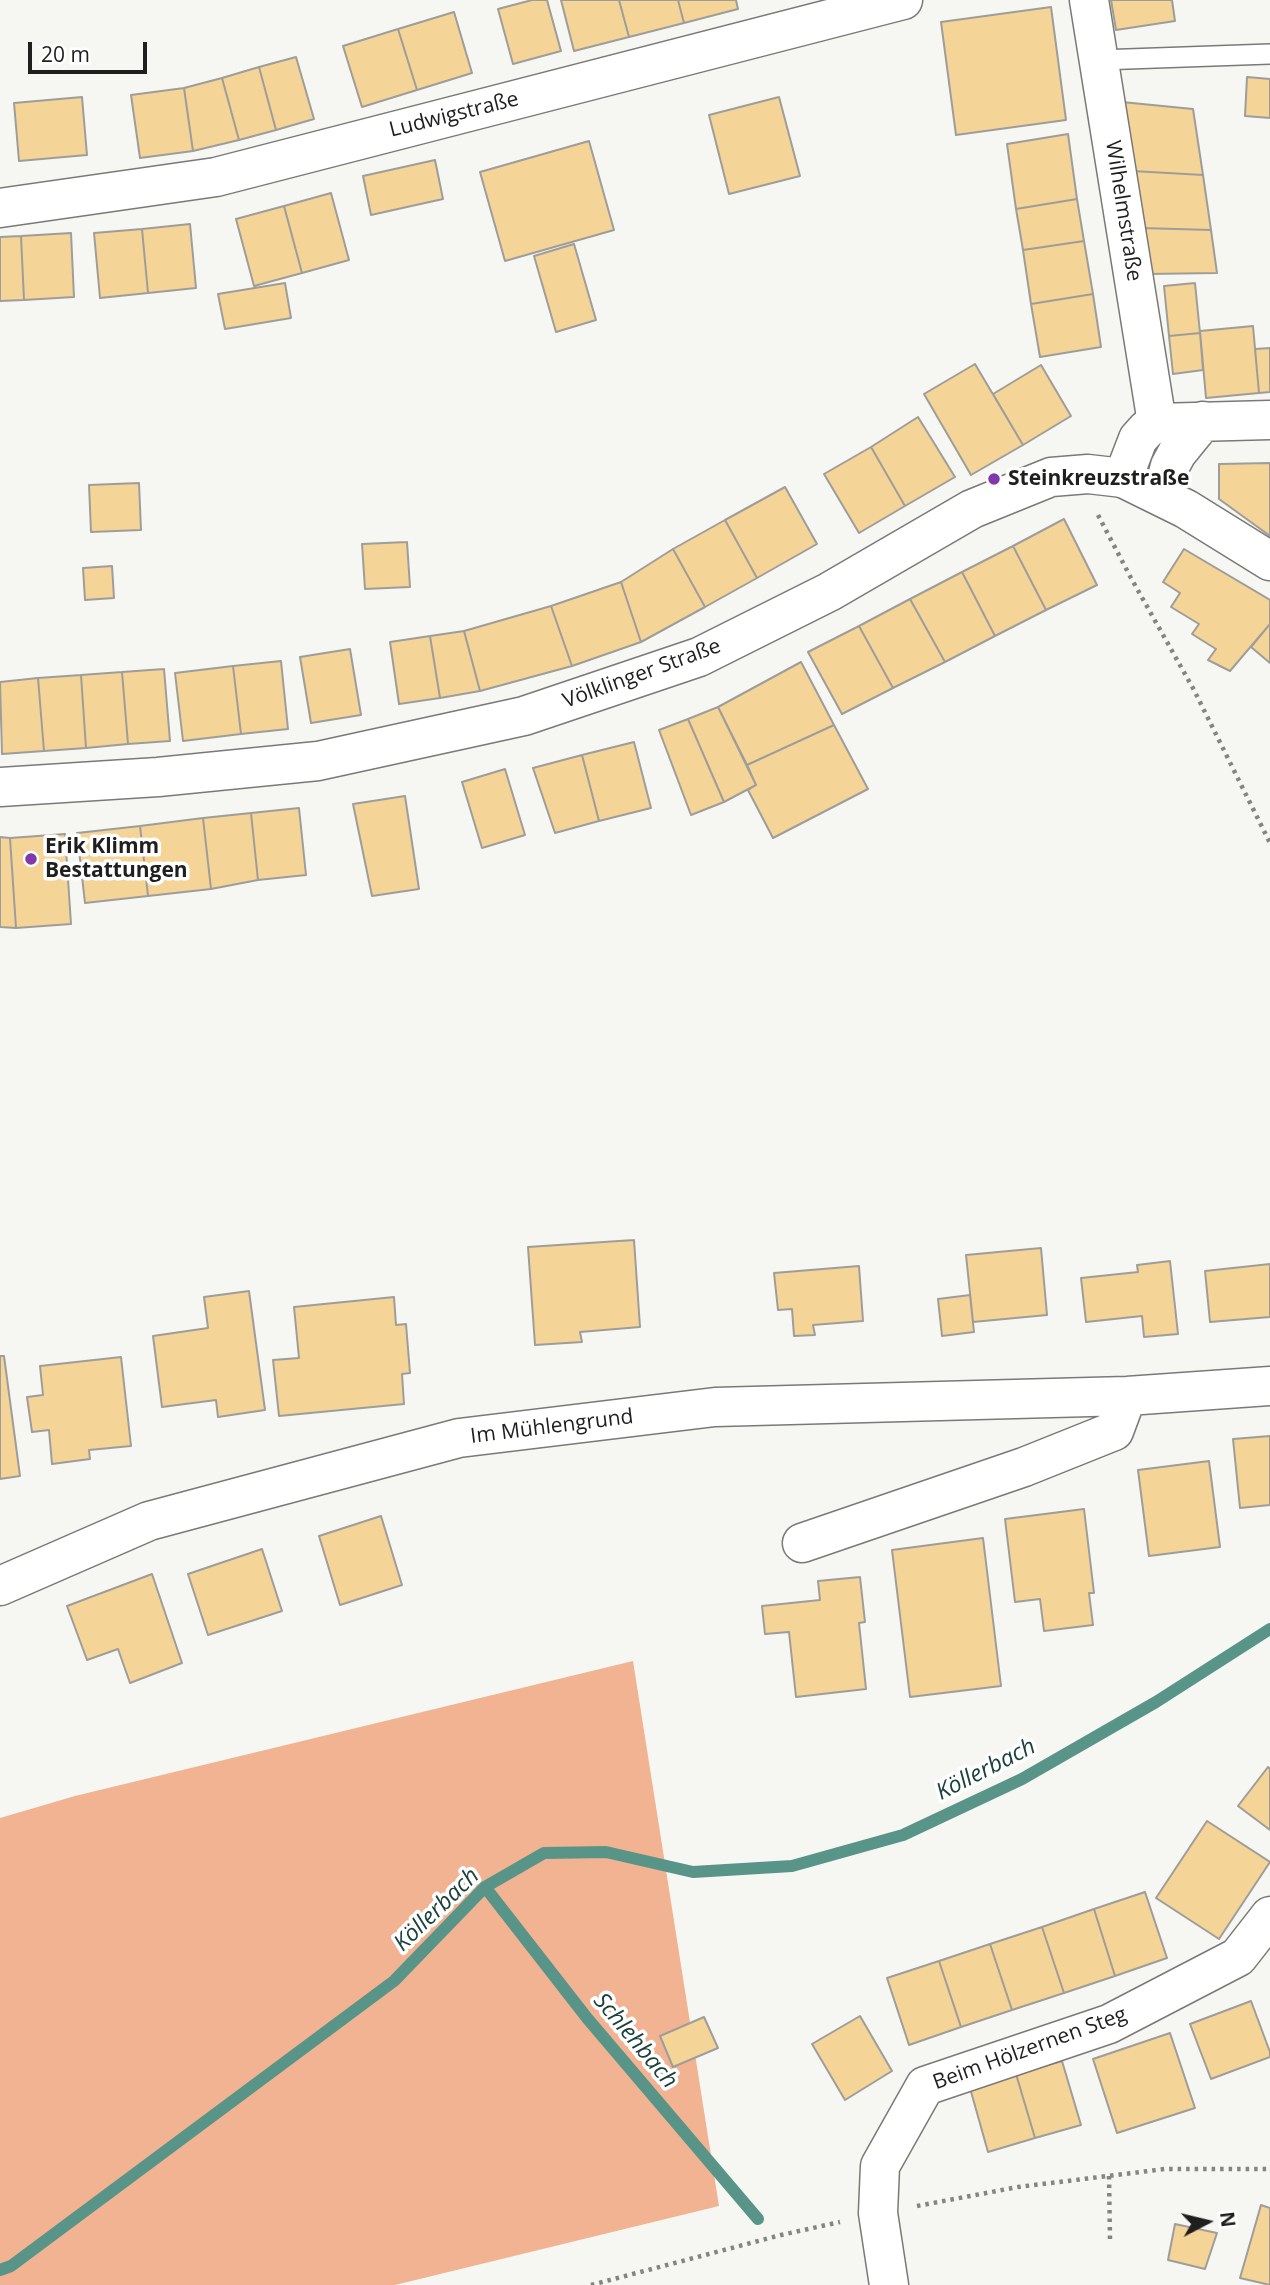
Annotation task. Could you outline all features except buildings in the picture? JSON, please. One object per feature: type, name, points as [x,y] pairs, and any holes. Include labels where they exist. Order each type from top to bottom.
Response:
[{"type":"street","name":"Ludwigstraße","points":[[0,208],[216,177],[903,0]]},
{"type":"street","name":"Wilhelmstraße","points":[[1089,0],[1157,423]]},
{"type":"street","points":[[1105,476],[1147,429],[1157,423],[1270,419]]},
{"type":"street","points":[[1162,496],[1170,466],[1177,453],[1203,421]]},
{"type":"street","name":"Völklinger Straße","points":[[0,787],[158,777],[318,761],[524,716],[699,657],[829,592],[972,509],[1051,477],[1105,476],[1162,496],[1270,561]]},
{"type":"street","name":"Im Mühlengrund","points":[[0,1586],[149,1521],[459,1438],[715,1407],[1127,1396],[1270,1386]]},
{"type":"street","points":[[802,1543],[1024,1467],[1114,1431],[1127,1396]]},
{"type":"street","name":"Beim Hölzernen Steg","points":[[889,2285],[878,2213],[880,2166],[925,2086],[1109,2024],[1238,1958],[1270,1916]]},
{"type":"lane","points":[[1099,60],[1270,54]]},
{"type":"path","points":[[1105,476],[1094,507],[1194,690],[1270,843]]},
{"type":"path","points":[[591,2285],[781,2235],[878,2213],[1018,2187],[1165,2169],[1270,2169]]},
{"type":"path","points":[[1109,2176],[1110,2240]]},
{"type":"shaded area","points":[[633,1661],[719,2206],[395,2285],[0,2285],[0,1818],[75,1796]]},
{"type":"waterway","name":"Köllerbach","points":[[0,2270],[11,2266],[394,1981],[485,1887],[544,1853],[606,1852],[693,1872],[792,1866],[903,1835],[1022,1779],[1156,1702],[1270,1629]]},
{"type":"waterway","name":"Schlehbach","points":[[485,1887],[587,2018],[758,2219]]},
{"type":"place","name":"Steinkreuzstraße","points":[[994,479]]},
{"type":"place","name":"Erik Klimm Bestattungen","points":[[31,859]]}]
